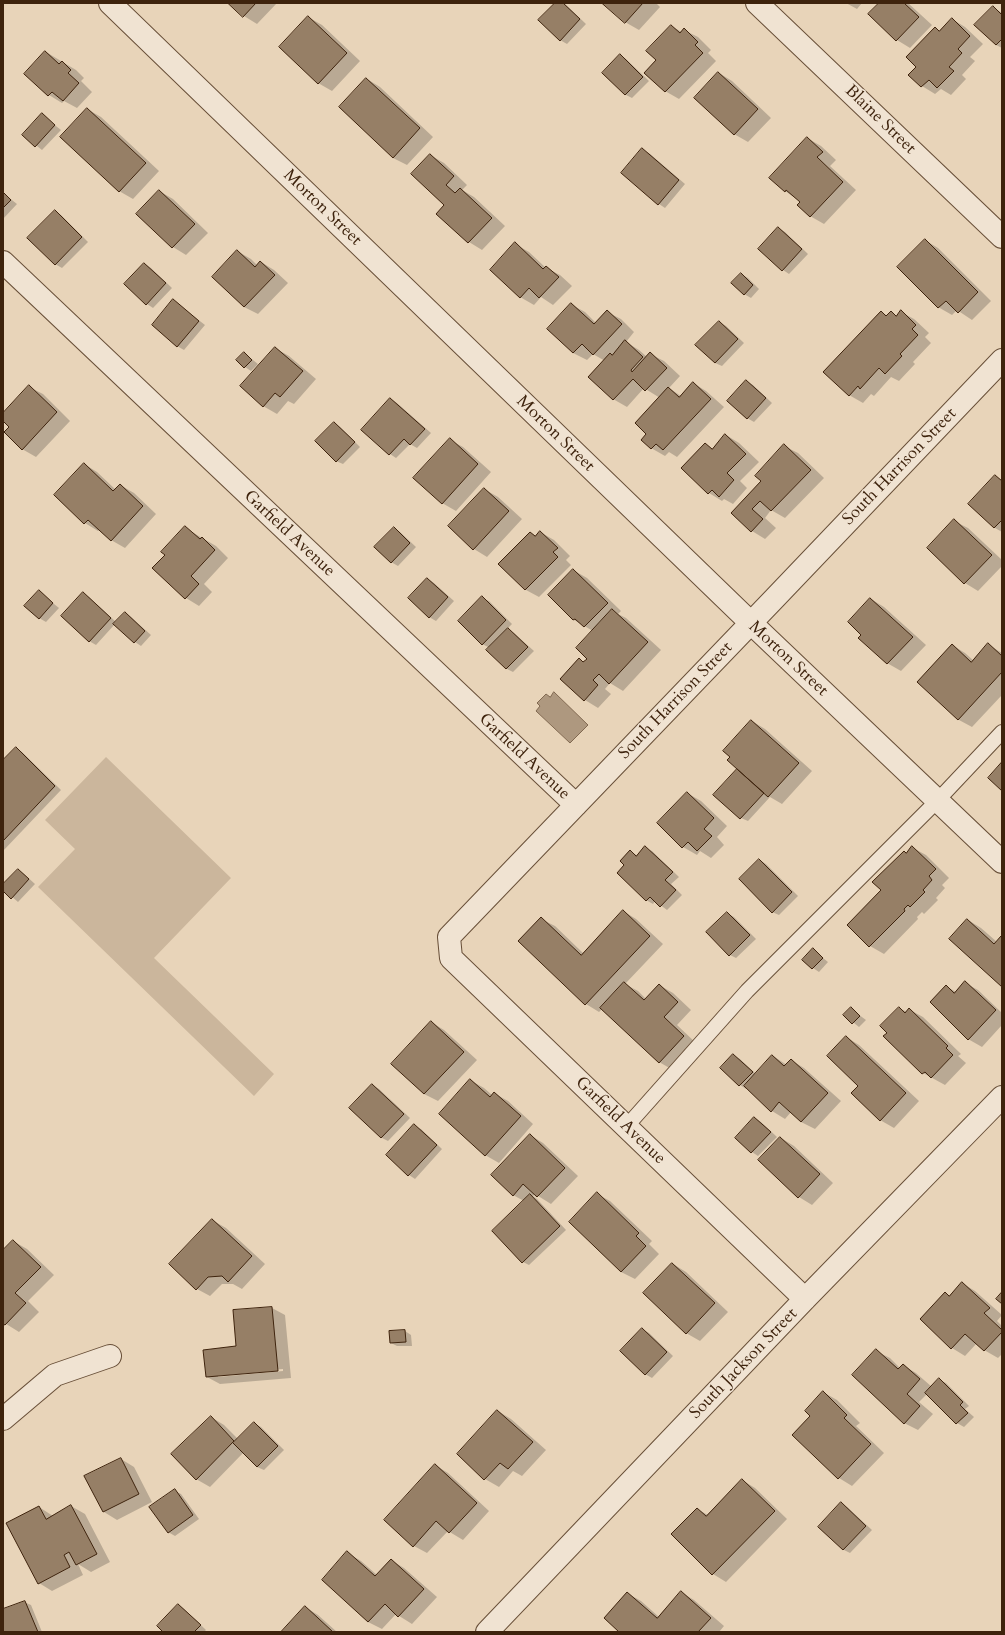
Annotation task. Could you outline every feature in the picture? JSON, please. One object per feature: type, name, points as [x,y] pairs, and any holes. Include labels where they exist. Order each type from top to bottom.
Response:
[{"type":"street","name":"Morton Street","points":[[110,3],[751,623],[1002,862]]},
{"type":"street","name":"Blaine Street","points":[[757,3],[1002,237]]},
{"type":"street","name":"Garfield Avenue","points":[[3,262],[576,805]]},
{"type":"street","name":"South Harrison Street","points":[[449,937],[1002,360]]},
{"type":"street","name":"Garfield Avenue","points":[[449,937],[451,958],[805,1299]]},
{"type":"street","name":"South Jackson Street","points":[[487,1632],[805,1299],[1002,1097]]},
{"type":"street","points":[[3,1419],[55,1375],[110,1356]]},
{"type":"lane","points":[[626,1127],[747,991],[937,801],[1002,732]]},
{"type":"shaded area","points":[[554,692],[588,725],[570,743],[536,711],[540,706],[537,703],[546,694],[550,697]]},
{"type":"shaded area","points":[[106,757],[231,878],[154,958],[274,1074],[254,1096],[38,887],[75,849],[45,820]]},
{"type":"building","points":[[228,3],[256,3],[243,17]]},
{"type":"building","points":[[555,3],[563,3],[580,19],[560,41],[538,20]]},
{"type":"building","points":[[602,3],[643,3],[625,23]]},
{"type":"building","points":[[879,3],[904,3],[919,17],[896,41],[868,14]]},
{"type":"building","points":[[993,6],[1002,15],[1002,39],[996,45],[974,25]]},
{"type":"building","points":[[308,16],[347,53],[318,84],[279,47]]},
{"type":"building","points":[[952,18],[970,36],[958,49],[962,53],[949,67],[954,71],[937,88],[929,80],[921,87],[908,75],[916,67],[906,57],[935,27],[939,31]]},
{"type":"building","points":[[671,25],[680,33],[684,28],[698,42],[695,45],[703,53],[665,92],[644,73],[656,60],[646,51]]},
{"type":"building","points":[[45,51],[59,64],[62,61],[71,70],[68,73],[79,83],[63,101],[52,92],[48,96],[24,74]]},
{"type":"building","points":[[620,54],[643,77],[625,95],[602,73]]},
{"type":"building","points":[[718,72],[758,109],[734,135],[694,98]]},
{"type":"building","points":[[366,78],[420,128],[393,158],[339,107]]},
{"type":"building","points":[[87,108],[146,163],[119,192],[60,137]]},
{"type":"building","points":[[42,113],[55,125],[35,147],[22,135]]},
{"type":"building","points":[[807,137],[823,152],[817,157],[843,182],[810,217],[797,205],[800,202],[786,190],[785,192],[769,178]]},
{"type":"building","points":[[642,148],[679,180],[658,205],[621,173]]},
{"type":"building","points":[[430,154],[454,176],[446,185],[455,193],[460,188],[492,218],[468,243],[436,214],[444,205],[411,174]]},
{"type":"building","points":[[159,190],[195,224],[172,248],[136,214]]},
{"type":"building","points":[[3,192],[11,200],[3,208]]},
{"type":"building","points":[[55,210],[82,237],[55,265],[27,238]]},
{"type":"building","points":[[778,227],[802,249],[782,271],[758,249]]},
{"type":"building","points":[[925,239],[978,292],[958,313],[946,301],[938,308],[897,267]]},
{"type":"building","points":[[515,242],[543,269],[546,266],[559,277],[539,298],[529,288],[520,298],[490,270]]},
{"type":"building","points":[[237,250],[255,267],[260,261],[275,275],[244,307],[212,277]]},
{"type":"building","points":[[144,263],[166,283],[146,305],[124,284]]},
{"type":"building","points":[[741,273],[753,285],[744,295],[731,283]]},
{"type":"building","points":[[173,299],[199,321],[177,347],[152,325]]},
{"type":"building","points":[[571,303],[594,324],[607,310],[622,324],[593,355],[582,344],[573,353],[547,329]]},
{"type":"building","points":[[901,310],[916,325],[912,329],[918,335],[900,354],[902,356],[885,374],[879,368],[860,389],[858,386],[849,396],[823,372],[881,311],[886,316],[891,311],[896,316]]},
{"type":"building","points":[[719,321],[738,339],[715,363],[695,345]]},
{"type":"building","points":[[625,340],[643,357],[631,370],[632,372],[650,352],[667,368],[645,391],[633,379],[613,400],[588,377],[610,353],[612,355]]},
{"type":"building","points":[[275,347],[303,371],[280,397],[275,393],[263,407],[240,386]]},
{"type":"building","points":[[244,352],[252,360],[244,368],[236,360]]},
{"type":"building","points":[[746,380],[766,398],[747,419],[727,401]]},
{"type":"building","points":[[693,382],[711,399],[663,450],[656,444],[651,449],[641,440],[646,434],[635,423],[668,387],[679,397]]},
{"type":"building","points":[[29,385],[57,412],[22,450],[4,432],[9,427],[3,421],[3,413]]},
{"type":"building","points":[[390,398],[425,429],[410,445],[404,439],[389,455],[361,430]]},
{"type":"building","points":[[334,422],[355,442],[336,462],[315,441]]},
{"type":"building","points":[[725,434],[746,454],[727,473],[734,480],[719,497],[712,490],[708,494],[681,468],[705,443],[712,449]]},
{"type":"building","points":[[450,438],[478,464],[442,504],[413,478]]},
{"type":"building","points":[[784,444],[811,470],[771,511],[760,501],[752,509],[763,519],[751,532],[731,513],[761,481],[755,476]]},
{"type":"building","points":[[84,463],[113,491],[120,484],[143,506],[111,541],[88,520],[84,524],[54,495]]},
{"type":"building","points":[[995,475],[1002,481],[1002,520],[994,528],[968,504]]},
{"type":"building","points":[[484,488],[509,511],[473,550],[448,526]]},
{"type":"building","points":[[954,519],[992,555],[964,584],[927,548]]},
{"type":"building","points":[[185,526],[200,539],[202,537],[215,550],[191,576],[199,584],[185,599],[152,568],[165,555],[161,552]]},
{"type":"building","points":[[394,527],[410,543],[391,563],[374,547]]},
{"type":"building","points":[[540,531],[558,548],[553,552],[558,557],[525,590],[498,564],[530,532],[535,536]]},
{"type":"building","points":[[573,569],[608,603],[584,627],[575,619],[573,620],[548,595]]},
{"type":"building","points":[[427,578],[448,597],[429,618],[408,598]]},
{"type":"building","points":[[39,590],[53,603],[39,619],[24,606]]},
{"type":"building","points":[[83,592],[111,618],[89,642],[61,616]]},
{"type":"building","points":[[482,596],[506,620],[482,645],[458,621]]},
{"type":"building","points":[[870,598],[913,637],[887,664],[858,638],[861,635],[848,622]]},
{"type":"building","points":[[612,609],[648,642],[609,684],[599,674],[593,680],[598,685],[584,701],[560,679],[579,658],[583,662],[587,659],[576,648]]},
{"type":"building","points":[[125,612],[145,631],[134,643],[113,624]]},
{"type":"building","points":[[508,628],[528,647],[506,669],[486,650]]},
{"type":"building","points":[[988,643],[1002,656],[1002,672],[958,720],[917,682],[952,644],[971,662]]},
{"type":"building","points":[[751,720],[799,763],[768,797],[727,760],[730,757],[723,751]]},
{"type":"building","points":[[16,747],[55,786],[3,841],[3,760]]},
{"type":"building","points":[[1002,762],[1002,791],[988,778]]},
{"type":"building","points":[[737,769],[764,793],[740,819],[713,795]]},
{"type":"building","points":[[687,792],[714,818],[704,829],[712,836],[697,851],[688,842],[682,848],[657,823]]},
{"type":"building","points":[[645,846],[673,872],[665,880],[676,890],[660,907],[650,897],[646,901],[617,873],[624,865],[620,861],[630,850],[636,856]]},
{"type":"building","points":[[912,846],[936,869],[929,876],[932,880],[923,890],[925,892],[910,907],[908,905],[904,909],[905,911],[869,947],[847,925],[881,890],[872,882],[904,851],[906,853]]},
{"type":"building","points":[[759,859],[792,892],[772,913],[739,879]]},
{"type":"building","points":[[18,869],[29,879],[11,899],[3,891],[3,884]]},
{"type":"building","points":[[623,910],[650,936],[585,1005],[518,941],[541,917],[581,955]]},
{"type":"building","points":[[727,912],[750,935],[729,956],[706,932]]},
{"type":"building","points":[[967,919],[994,944],[1001,936],[1002,987],[949,939]]},
{"type":"building","points":[[813,948],[823,958],[812,969],[802,960]]},
{"type":"building","points":[[965,981],[996,1010],[968,1040],[930,1002],[946,985],[954,993]]},
{"type":"building","points":[[624,982],[644,1000],[659,984],[678,1002],[664,1017],[684,1036],[659,1063],[600,1008]]},
{"type":"building","points":[[851,1007],[860,1016],[852,1024],[843,1015]]},
{"type":"building","points":[[899,1007],[905,1013],[909,1008],[948,1046],[946,1048],[953,1055],[931,1078],[925,1072],[922,1074],[883,1036],[887,1033],[880,1026]]},
{"type":"building","points":[[431,1021],[464,1052],[424,1094],[391,1064]]},
{"type":"building","points":[[846,1036],[906,1093],[880,1121],[851,1093],[858,1086],[827,1056]]},
{"type":"building","points":[[733,1054],[753,1072],[739,1086],[720,1068]]},
{"type":"building","points":[[772,1055],[784,1066],[791,1059],[828,1093],[801,1122],[779,1102],[771,1112],[744,1086]]},
{"type":"building","points":[[470,1079],[490,1097],[494,1092],[521,1116],[485,1156],[439,1114]]},
{"type":"building","points":[[372,1084],[404,1114],[381,1138],[349,1108]]},
{"type":"building","points":[[754,1117],[771,1132],[751,1153],[735,1138]]},
{"type":"building","points":[[414,1124],[437,1145],[408,1176],[386,1155]]},
{"type":"building","points":[[530,1134],[565,1168],[537,1197],[523,1184],[513,1196],[491,1175]]},
{"type":"building","points":[[780,1137],[820,1174],[798,1198],[758,1160]]},
{"type":"building","points":[[597,1192],[639,1233],[636,1236],[646,1246],[621,1272],[569,1222]]},
{"type":"building","points":[[530,1194],[560,1226],[522,1263],[492,1231]]},
{"type":"building","points":[[212,1219],[252,1256],[228,1282],[222,1276],[208,1277],[196,1290],[169,1264]]},
{"type":"building","points":[[13,1240],[41,1267],[15,1293],[26,1303],[5,1325],[3,1324],[3,1250]]},
{"type":"building","points":[[672,1263],[715,1303],[686,1334],[643,1293]]},
{"type":"building","points":[[962,1282],[990,1308],[984,1313],[1002,1330],[1002,1332],[984,1351],[965,1334],[951,1349],[920,1319],[945,1292],[949,1296]]},
{"type":"building","points":[[1002,1292],[1002,1304],[996,1299]]},
{"type":"building","points":[[272,1307],[278,1371],[206,1377],[203,1350],[236,1346],[233,1310]]},
{"type":"building","points":[[642,1328],[667,1352],[645,1375],[620,1351]]},
{"type":"building","points":[[405,1330],[406,1342],[390,1343],[389,1331]]},
{"type":"building","points":[[876,1349],[898,1369],[903,1364],[920,1379],[907,1394],[920,1406],[904,1424],[852,1375]]},
{"type":"building","points":[[939,1378],[963,1402],[960,1405],[968,1413],[956,1424],[925,1393]]},
{"type":"building","points":[[823,1391],[847,1415],[844,1418],[871,1444],[838,1479],[792,1435],[810,1416],[805,1411]]},
{"type":"building","points":[[497,1410],[533,1442],[508,1469],[500,1463],[484,1480],[457,1454]]},
{"type":"building","points":[[211,1416],[234,1441],[196,1480],[171,1454]]},
{"type":"building","points":[[254,1422],[278,1446],[257,1467],[233,1443]]},
{"type":"building","points":[[121,1458],[139,1494],[103,1512],[84,1476]]},
{"type":"building","points":[[435,1464],[477,1503],[449,1533],[436,1521],[413,1547],[384,1520]]},
{"type":"building","points":[[742,1479],[775,1511],[712,1575],[671,1534],[697,1508],[706,1516]]},
{"type":"building","points":[[175,1489],[193,1515],[168,1533],[149,1507]]},
{"type":"building","points":[[841,1502],[866,1526],[843,1550],[818,1527]]},
{"type":"building","points":[[71,1505],[97,1554],[76,1565],[69,1552],[64,1555],[70,1567],[38,1584],[6,1523],[39,1506],[46,1519]]},
{"type":"building","points":[[347,1551],[375,1576],[391,1559],[424,1589],[398,1617],[385,1604],[368,1622],[322,1580]]},
{"type":"building","points":[[681,1591],[711,1618],[698,1632],[619,1632],[604,1618],[627,1592],[657,1618]]},
{"type":"building","points":[[25,1601],[38,1632],[3,1632],[3,1609]]},
{"type":"building","points":[[178,1604],[201,1625],[194,1632],[163,1632],[157,1626]]},
{"type":"building","points":[[305,1606],[318,1618],[333,1632],[281,1632]]}]
